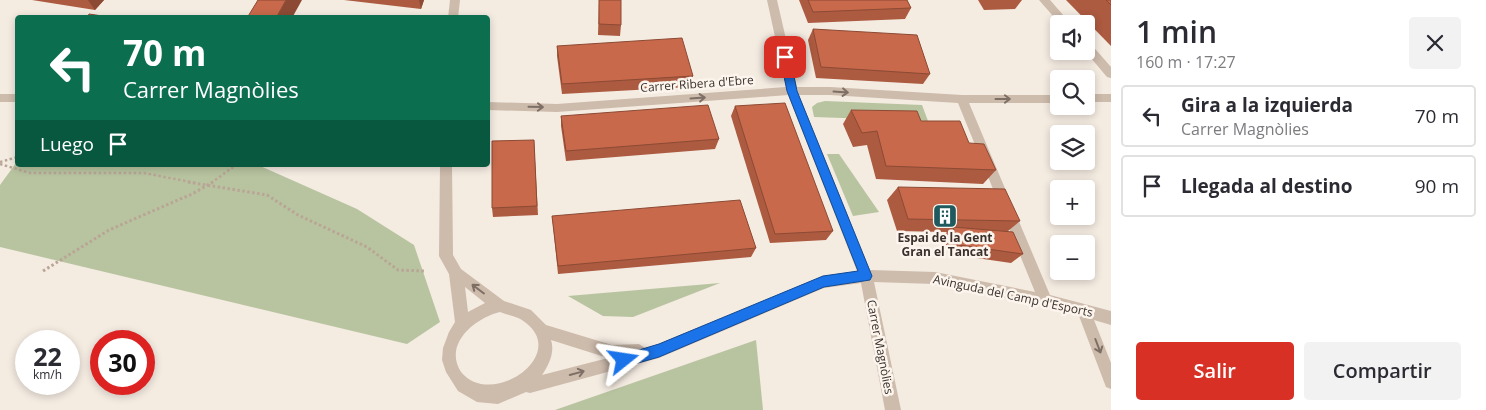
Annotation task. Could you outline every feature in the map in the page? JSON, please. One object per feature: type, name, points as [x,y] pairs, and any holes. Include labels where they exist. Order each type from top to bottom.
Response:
[{"type":"street","points":[[453,15],[455,0]]},
{"type":"street","name":"Carrer Magnòlies","points":[[772,0],[792,91],[866,276],[893,410]]},
{"type":"street","points":[[1044,0],[1058,15]]},
{"type":"street","points":[[1095,56],[1111,74]]},
{"type":"street","name":"Carrer Ribera d'Ebre","points":[[490,106],[557,108],[792,91],[830,91],[962,100],[1050,99]]},
{"type":"street","points":[[0,98],[15,98]]},
{"type":"street","points":[[1095,98],[1111,98]]},
{"type":"street","points":[[962,100],[1045,300]]},
{"type":"street","points":[[446,167],[446,256],[456,273],[500,306]]},
{"type":"street","points":[[456,273],[462,323]]},
{"type":"street","name":"Avinguda del Camp d'Esports","points":[[530,386],[659,350],[823,282],[866,276],[935,278],[1045,300],[1111,318]]},
{"type":"street","points":[[500,306],[517,309],[531,317],[542,330],[546,349],[542,369],[530,386],[496,404],[470,392],[460,383],[453,372],[450,360],[450,346],[454,334],[462,323],[479,310],[500,306]]},
{"type":"street","points":[[1084,310],[1111,382]]},
{"type":"street","name":"Avinguda del Camp d'Esports","points":[[542,330],[612,352],[659,350]]},
{"type":"path","points":[[0,163],[15,158]]},
{"type":"path","points":[[0,163],[30,173],[144,173],[267,195],[298,216],[367,247],[398,270],[424,271]]},
{"type":"path","points":[[43,271],[108,230],[160,208],[206,185],[225,175],[234,167]]},
{"type":"green space","points":[[825,101],[922,105],[928,121],[814,117],[812,107],[817,103]]},
{"type":"green space","points":[[827,154],[839,154],[879,212],[853,216]]},
{"type":"green space","points":[[15,164],[15,167],[262,167],[357,209],[414,245],[440,322],[407,344],[0,247],[0,185]]},
{"type":"green space","points":[[720,283],[633,317],[603,316],[568,296]]},
{"type":"green space","points":[[756,340],[763,410],[555,410]]},
{"type":"building","points":[[258,0],[286,0],[278,15],[249,15]]},
{"type":"building","points":[[599,0],[621,0],[621,25],[599,24]]},
{"type":"building","points":[[808,0],[907,0],[911,8],[813,12]]},
{"type":"building","points":[[813,29],[917,35],[930,74],[821,67]]},
{"type":"building","points":[[682,38],[693,76],[562,84],[557,46]]},
{"type":"building","points":[[785,103],[833,231],[775,234],[735,106]]},
{"type":"building","points":[[708,105],[719,139],[566,151],[561,116]]},
{"type":"building","points":[[851,110],[917,111],[921,121],[960,121],[969,143],[984,144],[996,170],[886,166],[877,131],[862,133]]},
{"type":"building","points":[[534,140],[537,206],[492,208],[492,141]]},
{"type":"building","points":[[898,187],[1005,189],[1020,221],[908,219]]},
{"type":"building","points":[[740,200],[756,248],[558,266],[552,216]]},
{"type":"building","points":[[953,227],[1013,232],[1023,254],[959,245]]},
{"type":"place","name":"Espai de la Gent Gran el Tancat","points":[[945,216]]},
{"type":"route","points":[[624,360],[659,350],[823,282],[866,276],[792,91],[785,57]]}]
